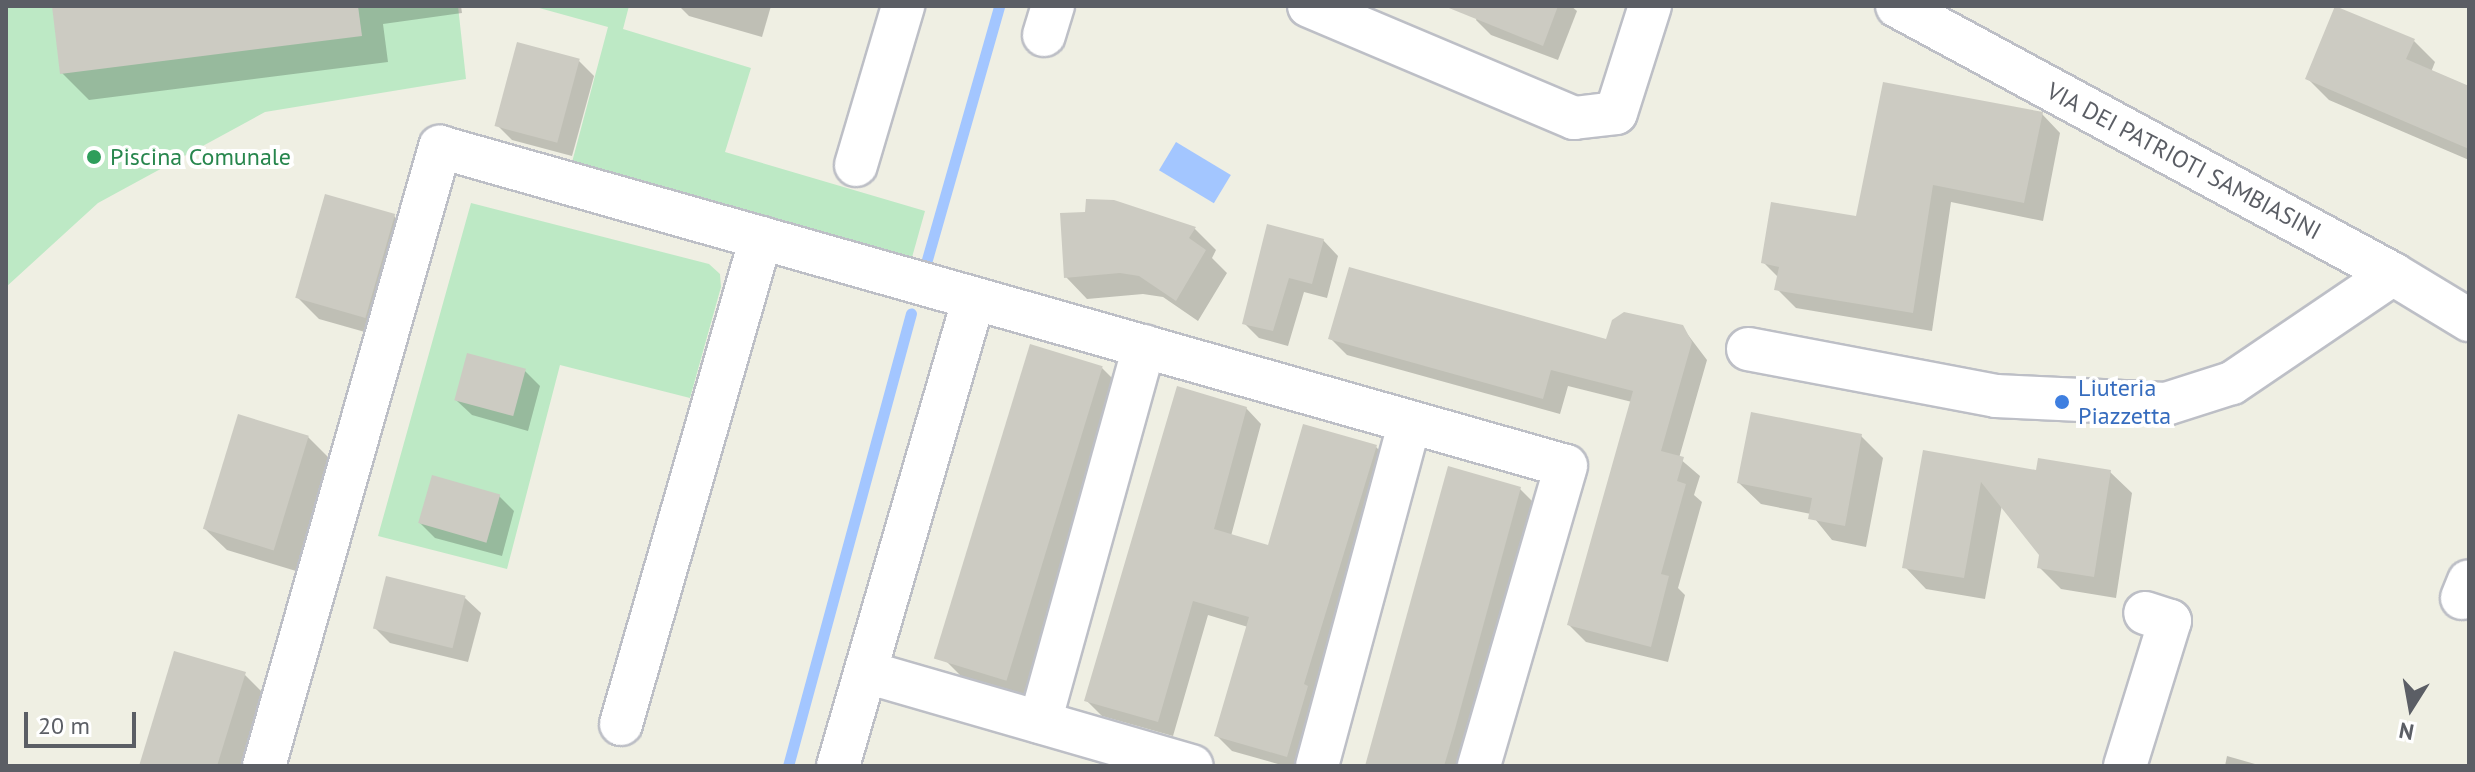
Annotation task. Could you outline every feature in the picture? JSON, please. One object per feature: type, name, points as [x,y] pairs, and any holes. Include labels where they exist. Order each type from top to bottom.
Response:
[{"type":"street","points":[[856,165],[903,6]]},
{"type":"street","points":[[1309,6],[1574,118],[1616,113],[1650,6]]},
{"type":"street","name":"VIA DEI PATRIOTI SAMBIASINI","points":[[1897,6],[2393,274],[2469,320]]},
{"type":"street","points":[[264,766],[440,147],[1566,466],[1479,766]]},
{"type":"street","points":[[621,724],[761,238]]},
{"type":"street","points":[[1748,349],[1996,396],[2166,404],[2232,383],[2393,274]]},
{"type":"street","points":[[838,766],[974,298]]},
{"type":"street","points":[[1040,722],[1144,346]]},
{"type":"street","points":[[1317,766],[1410,422]]},
{"type":"street","points":[[2125,766],[2170,621],[2145,613]]},
{"type":"street","points":[[866,672],[1192,766]]},
{"type":"green space","name":"Piscina Comunale","points":[[6,6],[458,6],[466,79],[265,112],[98,203],[6,287]]},
{"type":"green space","points":[[532,6],[629,6],[623,29],[751,68],[725,152],[925,211],[911,261],[571,166],[608,27]]},
{"type":"green space","points":[[471,203],[709,264],[720,274],[721,287],[690,398],[560,365],[507,569],[378,536]]},
{"type":"water","points":[[1176,142],[1231,175],[1214,203],[1159,170]]},
{"type":"building","points":[[52,6],[358,6],[362,36],[60,74]]},
{"type":"building","points":[[1444,6],[1558,6],[1543,46]]},
{"type":"building","points":[[2335,6],[2415,39],[2406,59],[2469,86],[2469,149],[2305,79]]},
{"type":"building","points":[[517,42],[580,59],[557,143],[494,126]]},
{"type":"building","points":[[1883,82],[2043,112],[2024,203],[1933,185],[1913,313],[1774,290],[1779,267],[1761,263],[1771,202],[1856,216]]},
{"type":"building","points":[[325,194],[395,214],[365,318],[295,298]]},
{"type":"building","points":[[1086,199],[1114,200],[1196,227],[1189,238],[1206,250],[1176,301],[1139,276],[1120,273],[1064,278],[1060,213],[1085,212]]},
{"type":"building","points":[[1267,224],[1324,239],[1312,284],[1289,278],[1273,331],[1242,324]]},
{"type":"building","points":[[1349,267],[1606,339],[1612,320],[1624,312],[1683,325],[1692,342],[1661,451],[1684,457],[1677,481],[1686,484],[1661,574],[1669,576],[1651,647],[1567,625],[1633,391],[1551,370],[1543,399],[1328,339]]},
{"type":"building","points":[[1030,344],[1103,366],[1006,681],[934,659]]},
{"type":"building","points":[[467,353],[526,369],[513,416],[454,400]]},
{"type":"building","points":[[1177,386],[1247,407],[1214,529],[1268,545],[1303,424],[1377,445],[1304,684],[1308,686],[1287,757],[1214,736],[1249,617],[1193,601],[1158,722],[1084,701]]},
{"type":"building","points":[[1751,412],[1862,434],[1845,526],[1808,519],[1812,498],[1737,483]]},
{"type":"building","points":[[238,414],[309,436],[274,550],[203,529]]},
{"type":"building","points":[[1923,450],[2036,470],[2038,458],[2111,470],[2094,577],[2037,568],[2039,555],[1981,482],[1964,578],[1902,568]]},
{"type":"building","points":[[1448,466],[1521,487],[1455,729],[1444,766],[1365,766]]},
{"type":"building","points":[[432,475],[500,495],[486,543],[418,523]]},
{"type":"building","points":[[386,576],[466,596],[453,648],[373,628]]},
{"type":"building","points":[[174,651],[246,672],[217,766],[139,766]]},
{"type":"waterway","points":[[926,263],[999,6]]},
{"type":"waterway","points":[[788,766],[911,313]]},
{"type":"place","name":"Piscina Comunale","points":[[94,157]]},
{"type":"place","name":"Liuteria Piazzetta","points":[[2062,402]]}]
